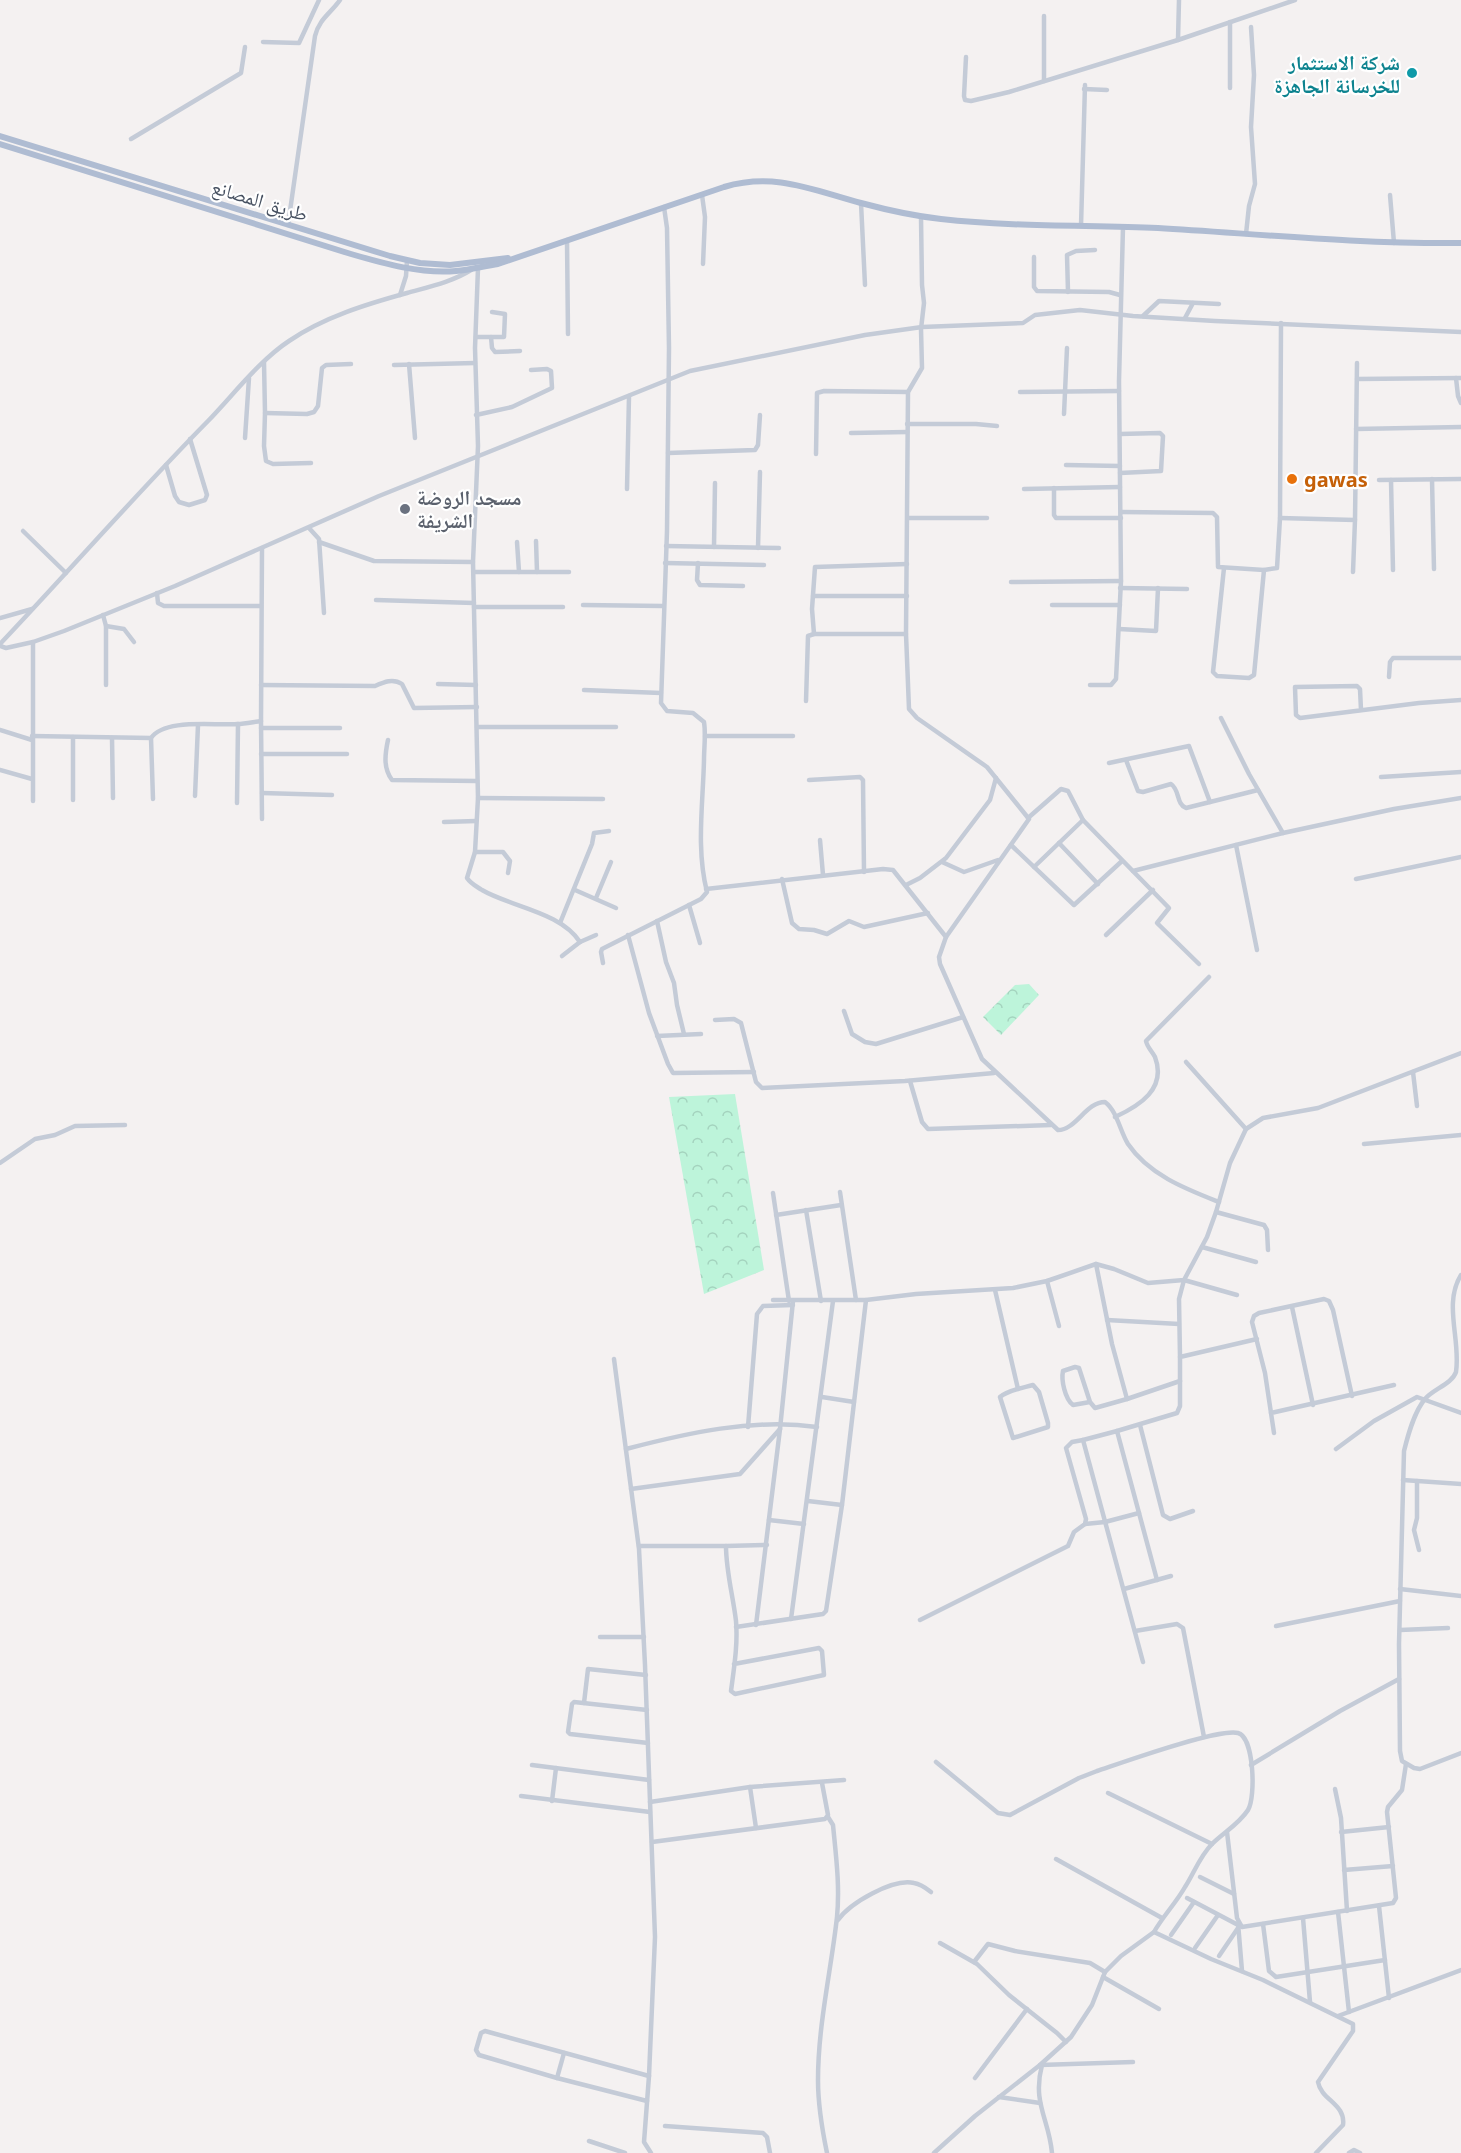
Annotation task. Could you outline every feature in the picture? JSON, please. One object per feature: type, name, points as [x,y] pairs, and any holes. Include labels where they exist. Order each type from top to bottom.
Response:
[{"type":"main road","name":"طريق المصانع","points":[[0,136],[354,246],[407,260],[457,265],[514,258]]},
{"type":"main road","name":"طريق المصانع","points":[[0,144],[351,254],[407,268],[445,272],[475,269],[514,258]]},
{"type":"main road","points":[[514,258],[740,183],[772,180],[921,217],[991,223],[1123,227],[1394,243],[1461,243]]},
{"type":"street","points":[[263,42],[299,43],[320,0]]},
{"type":"street","points":[[288,225],[315,36],[322,19],[334,9],[340,0]]},
{"type":"street","points":[[1178,40],[1179,0]]},
{"type":"street","points":[[1274,0],[1274,7]]},
{"type":"street","points":[[966,57],[963,94],[964,99],[968,101],[1009,92],[1178,40],[1296,0]]},
{"type":"street","points":[[1044,16],[1044,81]]},
{"type":"street","points":[[1230,22],[1230,88]]},
{"type":"street","points":[[1246,234],[1255,179],[1251,127],[1254,75],[1251,27]]},
{"type":"street","points":[[131,139],[241,73],[245,47]]},
{"type":"street","points":[[1082,226],[1084,87],[1107,90]]},
{"type":"street","points":[[702,195],[705,217],[703,264]]},
{"type":"street","points":[[1390,195],[1394,243]]},
{"type":"street","points":[[861,203],[865,285]]},
{"type":"street","points":[[603,963],[602,950],[705,896],[706,889],[700,832],[705,736],[702,719],[693,713],[665,710],[661,703],[668,453],[669,266],[664,207]]},
{"type":"street","points":[[921,217],[924,303],[922,368],[908,392],[907,424],[908,700],[911,712],[996,777],[1028,818]]},
{"type":"street","points":[[1090,685],[1111,685],[1115,682],[1119,629],[1121,512],[1119,391],[1123,227]]},
{"type":"street","points":[[567,240],[568,334]]},
{"type":"street","points":[[1068,292],[1067,254],[1095,250]]},
{"type":"street","points":[[1034,257],[1035,290],[1113,292],[1120,295]]},
{"type":"street","points":[[400,295],[407,260]]},
{"type":"street","points":[[580,942],[571,930],[560,922],[491,895],[467,878],[475,852],[478,798],[473,562],[478,456],[475,269],[454,279],[366,306],[313,327],[290,340],[264,362],[190,439],[0,645],[6,648],[33,642],[103,615],[380,496],[478,456],[690,371],[865,335],[922,327],[1023,323],[1034,315],[1077,310],[1143,316],[1461,332]]},
{"type":"street","points":[[1143,316],[1159,301],[1219,304]]},
{"type":"street","points":[[1185,318],[1193,303]]},
{"type":"street","points":[[476,337],[505,336],[505,314],[492,312]]},
{"type":"street","points":[[1121,512],[1214,513],[1217,518],[1216,564],[1219,567],[1275,570],[1278,567],[1281,323]]},
{"type":"street","points":[[491,337],[492,348],[495,352],[520,351]]},
{"type":"street","points":[[1064,414],[1066,348]]},
{"type":"street","points":[[264,362],[266,461],[273,464],[311,463]]},
{"type":"street","points":[[394,365],[475,363]]},
{"type":"street","points":[[1353,572],[1357,363]]},
{"type":"street","points":[[265,413],[307,414],[314,412],[318,406],[322,368],[326,365],[351,364]]},
{"type":"street","points":[[409,364],[415,438]]},
{"type":"street","points":[[476,415],[512,407],[552,388],[551,371],[531,370]]},
{"type":"street","points":[[245,438],[249,378]]},
{"type":"street","points":[[1357,379],[1459,378],[1458,396],[1461,403]]},
{"type":"street","points":[[816,454],[817,393],[824,391],[908,392]]},
{"type":"street","points":[[1020,392],[1119,391]]},
{"type":"street","points":[[627,489],[628,396]]},
{"type":"street","points":[[668,453],[755,450],[758,445],[760,415]]},
{"type":"street","points":[[907,424],[997,426]]},
{"type":"street","points":[[1356,429],[1461,428]]},
{"type":"street","points":[[851,433],[907,432]]},
{"type":"street","points":[[1120,434],[1161,433],[1163,435],[1161,471],[1120,473]]},
{"type":"street","points":[[166,465],[179,502],[189,505],[205,500],[207,495],[190,439]]},
{"type":"street","points":[[1066,465],[1120,466]]},
{"type":"street","points":[[758,548],[760,472]]},
{"type":"street","points":[[1432,479],[1434,569]]},
{"type":"street","points":[[1379,480],[1461,479]]},
{"type":"street","points":[[1391,480],[1393,570]]},
{"type":"street","points":[[714,547],[715,483]]},
{"type":"street","points":[[1024,489],[1120,487]]},
{"type":"street","points":[[1054,488],[1054,516],[1056,518],[1121,519]]},
{"type":"street","points":[[908,518],[987,518]]},
{"type":"street","points":[[1280,518],[1355,520]]},
{"type":"street","points":[[309,528],[317,535],[319,542],[324,613]]},
{"type":"street","points":[[23,531],[66,573]]},
{"type":"street","points":[[536,541],[534,552],[537,572]]},
{"type":"street","points":[[319,542],[374,561],[473,562]]},
{"type":"street","points":[[517,542],[519,572]]},
{"type":"street","points":[[666,546],[779,548]]},
{"type":"street","points":[[262,548],[262,819]]},
{"type":"street","points":[[665,563],[764,565]]},
{"type":"street","points":[[698,563],[697,580],[700,585],[743,586]]},
{"type":"street","points":[[814,634],[814,568],[817,565],[907,564]]},
{"type":"street","points":[[1224,568],[1213,672],[1217,676],[1238,678],[1249,678],[1254,675],[1264,570]]},
{"type":"street","points":[[474,572],[569,572]]},
{"type":"street","points":[[1011,582],[1121,581]]},
{"type":"street","points":[[1120,588],[1187,589]]},
{"type":"street","points":[[1119,629],[1156,631],[1158,588]]},
{"type":"street","points":[[157,593],[158,603],[164,606],[261,606]]},
{"type":"street","points":[[813,596],[907,596]]},
{"type":"street","points":[[376,600],[563,607]]},
{"type":"street","points":[[583,605],[663,606]]},
{"type":"street","points":[[1052,605],[1120,605]]},
{"type":"street","points":[[0,618],[34,608]]},
{"type":"street","points":[[103,615],[106,626],[106,685]]},
{"type":"street","points":[[106,626],[123,628],[134,642]]},
{"type":"street","points":[[806,701],[808,636],[814,634],[906,634]]},
{"type":"street","points":[[33,642],[33,801]]},
{"type":"street","points":[[1389,677],[1390,662],[1393,658],[1461,658]]},
{"type":"street","points":[[261,685],[375,686],[395,681],[402,684],[414,708],[477,707]]},
{"type":"street","points":[[438,684],[476,685]]},
{"type":"street","points":[[1361,710],[1360,689],[1357,686],[1295,687],[1298,717],[1461,700]]},
{"type":"street","points":[[584,690],[661,693]]},
{"type":"street","points":[[1221,718],[1283,833]]},
{"type":"street","points":[[0,730],[32,738],[151,738],[166,727],[261,721]]},
{"type":"street","points":[[195,796],[198,724]]},
{"type":"street","points":[[237,803],[238,724]]},
{"type":"street","points":[[477,727],[616,727]]},
{"type":"street","points":[[261,728],[340,729]]},
{"type":"street","points":[[705,736],[793,736]]},
{"type":"street","points":[[73,737],[73,800]]},
{"type":"street","points":[[112,738],[113,798]]},
{"type":"street","points":[[151,738],[153,799]]},
{"type":"street","points":[[388,740],[385,758],[387,772],[392,780],[477,780]]},
{"type":"street","points":[[1109,764],[1189,746],[1210,802]]},
{"type":"street","points":[[261,754],[347,754]]},
{"type":"street","points":[[1126,760],[1139,792],[1170,784],[1175,786],[1184,807],[1258,790]]},
{"type":"street","points":[[0,770],[32,779]]},
{"type":"street","points":[[1381,777],[1461,772]]},
{"type":"street","points":[[809,780],[860,777],[863,780],[864,872]]},
{"type":"street","points":[[906,885],[942,862],[990,800],[996,777]]},
{"type":"street","points":[[1199,964],[1158,923],[1169,908],[1083,820],[1070,794],[1063,788],[1028,818],[1026,825],[946,937],[940,962],[981,1057],[1051,1125],[1058,1130],[1065,1130],[1100,1102],[1108,1104],[1133,1150],[1157,1172],[1179,1186],[1219,1202]]},
{"type":"street","points":[[262,793],[332,795]]},
{"type":"street","points":[[478,798],[603,800]]},
{"type":"street","points":[[1133,872],[1283,833],[1394,809],[1461,798]]},
{"type":"street","points":[[1034,867],[1083,820]]},
{"type":"street","points":[[444,822],[476,821]]},
{"type":"street","points":[[560,922],[575,890],[594,833],[609,831]]},
{"type":"street","points":[[820,840],[823,875]]},
{"type":"street","points":[[1059,843],[1098,884]]},
{"type":"street","points":[[1011,845],[1073,905],[1078,904],[1122,861]]},
{"type":"street","points":[[1236,845],[1257,950]]},
{"type":"street","points":[[475,852],[503,852],[510,861],[508,873]]},
{"type":"street","points":[[1356,879],[1461,857]]},
{"type":"street","points":[[942,862],[964,872],[999,860]]},
{"type":"street","points":[[596,898],[611,862]]},
{"type":"street","points":[[706,889],[891,869],[946,937]]},
{"type":"street","points":[[782,879],[789,916],[792,923],[799,929],[828,934],[849,921],[864,927],[928,913]]},
{"type":"street","points":[[575,890],[616,908]]},
{"type":"street","points":[[1106,935],[1153,890]]},
{"type":"street","points":[[689,905],[700,943]]},
{"type":"street","points":[[657,921],[666,962],[674,983],[684,1034]]},
{"type":"street","points":[[562,956],[580,942],[596,935]]},
{"type":"street","points":[[627,935],[657,1036],[670,1070],[675,1074],[754,1072]]},
{"type":"street","points":[[1115,1117],[1142,1102],[1156,1082],[1155,1056],[1146,1045],[1146,1041],[1209,977]]},
{"type":"street","points":[[844,1011],[852,1035],[865,1042],[876,1044],[963,1017]]},
{"type":"street","points":[[715,1020],[734,1019],[741,1023],[756,1082],[762,1088],[910,1081],[995,1072]]},
{"type":"street","points":[[657,1036],[701,1034]]},
{"type":"street","points":[[1085,1524],[1086,1519],[1066,1448],[1072,1442],[1140,1425],[1176,1413],[1180,1406],[1179,1299],[1184,1280],[1202,1247],[1216,1212],[1230,1163],[1245,1129],[1263,1118],[1318,1108],[1461,1053]]},
{"type":"street","points":[[1186,1062],[1245,1129]]},
{"type":"street","points":[[1413,1072],[1417,1106]]},
{"type":"street","points":[[910,1081],[922,1122],[928,1129],[1051,1125]]},
{"type":"street","points":[[0,1163],[35,1139],[55,1135],[70,1127],[125,1125]]},
{"type":"street","points":[[1364,1144],[1461,1135]]},
{"type":"street","points":[[840,1192],[856,1300]]},
{"type":"street","points":[[756,1625],[767,1545],[792,1302],[773,1193]]},
{"type":"street","points":[[777,1215],[841,1205]]},
{"type":"street","points":[[806,1210],[821,1301]]},
{"type":"street","points":[[1216,1212],[1264,1225],[1267,1230],[1268,1250]]},
{"type":"street","points":[[1202,1247],[1256,1262]]},
{"type":"street","points":[[748,1426],[757,1314],[763,1306],[792,1302],[866,1300],[916,1294],[1021,1287],[1047,1281],[1096,1264],[1148,1283],[1184,1280],[1237,1295]]},
{"type":"street","points":[[1096,1264],[1127,1400]]},
{"type":"street","points":[[1461,1275],[1454,1294],[1459,1340],[1455,1374],[1423,1400],[1406,1445],[1403,1480],[1399,1679],[1401,1757],[1406,1764],[1420,1769],[1461,1753]]},
{"type":"street","points":[[1047,1281],[1059,1326]]},
{"type":"street","points":[[995,1290],[1018,1389]]},
{"type":"street","points":[[1275,1433],[1252,1322],[1254,1316],[1259,1313],[1324,1299],[1331,1304],[1352,1396]]},
{"type":"street","points":[[773,1300],[792,1302]]},
{"type":"street","points":[[736,1627],[823,1614],[826,1611],[842,1505],[866,1300]]},
{"type":"street","points":[[791,1619],[822,1397],[832,1301]]},
{"type":"street","points":[[1454,1306],[1461,1307]]},
{"type":"street","points":[[1292,1307],[1312,1405]]},
{"type":"street","points":[[1107,1320],[1179,1324]]},
{"type":"street","points":[[1180,1357],[1257,1339]]},
{"type":"street","points":[[614,1359],[639,1546],[644,1637],[655,1937],[644,2142],[651,2153]]},
{"type":"street","points":[[1090,1402],[1073,1405],[1069,1402],[1062,1376],[1063,1371],[1079,1368],[1090,1402],[1095,1408],[1127,1400],[1180,1381]]},
{"type":"street","points":[[1033,1385],[1037,1388],[1048,1425],[1046,1429],[1014,1438],[1010,1433],[1000,1400],[1004,1394],[1018,1389],[1033,1385]]},
{"type":"street","points":[[1271,1413],[1394,1385]]},
{"type":"street","points":[[822,1397],[854,1402]]},
{"type":"street","points":[[1336,1449],[1374,1421],[1417,1397],[1461,1413]]},
{"type":"street","points":[[1140,1425],[1163,1515],[1170,1519],[1193,1511]]},
{"type":"street","points":[[626,1449],[694,1433],[748,1426],[817,1427]]},
{"type":"street","points":[[631,1489],[740,1474],[780,1427]]},
{"type":"street","points":[[1117,1431],[1157,1580]]},
{"type":"street","points":[[1083,1440],[1143,1662]]},
{"type":"street","points":[[1403,1480],[1461,1484]]},
{"type":"street","points":[[1417,1481],[1417,1518],[1414,1530],[1419,1550]]},
{"type":"street","points":[[808,1501],[842,1505]]},
{"type":"street","points":[[920,1620],[1064,1549],[1071,1542],[1076,1530],[1085,1524],[1105,1522],[1139,1513]]},
{"type":"street","points":[[769,1520],[804,1524]]},
{"type":"street","points":[[639,1546],[767,1545]]},
{"type":"street","points":[[726,1546],[736,1627],[731,1691],[735,1694],[822,1677],[825,1674],[822,1651],[819,1648],[734,1664]]},
{"type":"street","points":[[1124,1589],[1171,1576]]},
{"type":"street","points":[[1400,1589],[1461,1596]]},
{"type":"street","points":[[1276,1626],[1400,1601]]},
{"type":"street","points":[[1135,1631],[1177,1624],[1183,1628],[1204,1737]]},
{"type":"street","points":[[1400,1630],[1448,1628]]},
{"type":"street","points":[[600,1637],[644,1637]]},
{"type":"street","points":[[584,1703],[588,1669],[645,1675]]},
{"type":"street","points":[[1251,1765],[1340,1711],[1399,1679]]},
{"type":"street","points":[[647,1710],[574,1702],[568,1733],[648,1743]]},
{"type":"street","points":[[934,2153],[1066,2042],[1092,2005],[1104,1974],[1121,1956],[1154,1932],[1184,1890],[1212,1844],[1227,1832],[1250,1807],[1253,1793],[1247,1743],[1240,1734],[1234,1732],[1204,1737],[1088,1774],[1010,1815],[998,1813],[936,1762]]},
{"type":"street","points":[[1187,1898],[1239,1925],[1263,1924],[1393,1903],[1396,1899],[1388,1810],[1402,1790],[1406,1764]]},
{"type":"street","points":[[532,1766],[649,1780]]},
{"type":"street","points":[[552,1801],[556,1768]]},
{"type":"street","points":[[650,1802],[750,1787],[844,1780]]},
{"type":"street","points":[[822,1783],[828,1817],[833,1825],[838,1887],[836,1922],[824,2001],[818,2080],[822,2128],[827,2153]]},
{"type":"street","points":[[750,1787],[756,1828]]},
{"type":"street","points":[[1335,1789],[1347,1911]]},
{"type":"street","points":[[1108,1794],[1212,1844]]},
{"type":"street","points":[[521,1796],[650,1812]]},
{"type":"street","points":[[652,1842],[828,1817]]},
{"type":"street","points":[[1341,1832],[1389,1827]]},
{"type":"street","points":[[1227,1832],[1239,1925],[1242,1971]]},
{"type":"street","points":[[1056,1859],[1162,1918]]},
{"type":"street","points":[[1344,1870],[1393,1866]]},
{"type":"street","points":[[1200,1876],[1234,1894]]},
{"type":"street","points":[[836,1922],[855,1903],[901,1882],[913,1882],[931,1892]]},
{"type":"street","points":[[1170,1935],[1194,1902]]},
{"type":"street","points":[[1379,1906],[1389,1998]]},
{"type":"street","points":[[1338,1912],[1349,2012]]},
{"type":"street","points":[[1195,1948],[1218,1915]]},
{"type":"street","points":[[1303,1918],[1310,2002]]},
{"type":"street","points":[[1263,1924],[1269,1971],[1276,1977],[1385,1960]]},
{"type":"street","points":[[1219,1956],[1239,1925]]},
{"type":"street","points":[[1154,1932],[1310,2002],[1353,2024],[1354,2029],[1321,2076],[1318,2085],[1342,2112],[1343,2123],[1316,2153]]},
{"type":"street","points":[[940,1943],[974,1962],[1066,2042]]},
{"type":"street","points":[[974,1962],[988,1944],[1042,1956],[1090,1963],[1159,2009]]},
{"type":"street","points":[[1338,2016],[1461,1970]]},
{"type":"street","points":[[975,2078],[1028,2009]]},
{"type":"street","points":[[647,2101],[479,2055],[476,2050],[481,2033],[485,2031],[649,2076]]},
{"type":"street","points":[[557,2078],[564,2053]]},
{"type":"street","points":[[1041,2065],[1133,2062]]},
{"type":"street","points":[[1041,2065],[1038,2086],[1040,2103],[1052,2153]]},
{"type":"street","points":[[999,2097],[1040,2103]]},
{"type":"street","points":[[665,2126],[762,2133],[766,2137],[770,2153]]},
{"type":"street","points":[[589,2140],[625,2153]]},
{"type":"street","points":[[1349,2153],[1354,2150],[1360,2153]]},
{"type":"green space","points":[[1029,984],[1039,995],[1001,1035],[983,1017],[1015,985]]},
{"type":"green space","points":[[735,1094],[764,1270],[704,1294],[669,1097]]},
{"type":"place","name":"شركة الاستثمار للخرسانة الجاهزة","points":[[1412,73]]},
{"type":"place","name":"gawas","points":[[1292,479]]},
{"type":"place","name":"مسجد الروضة الشريفة","points":[[405,509]]}]
